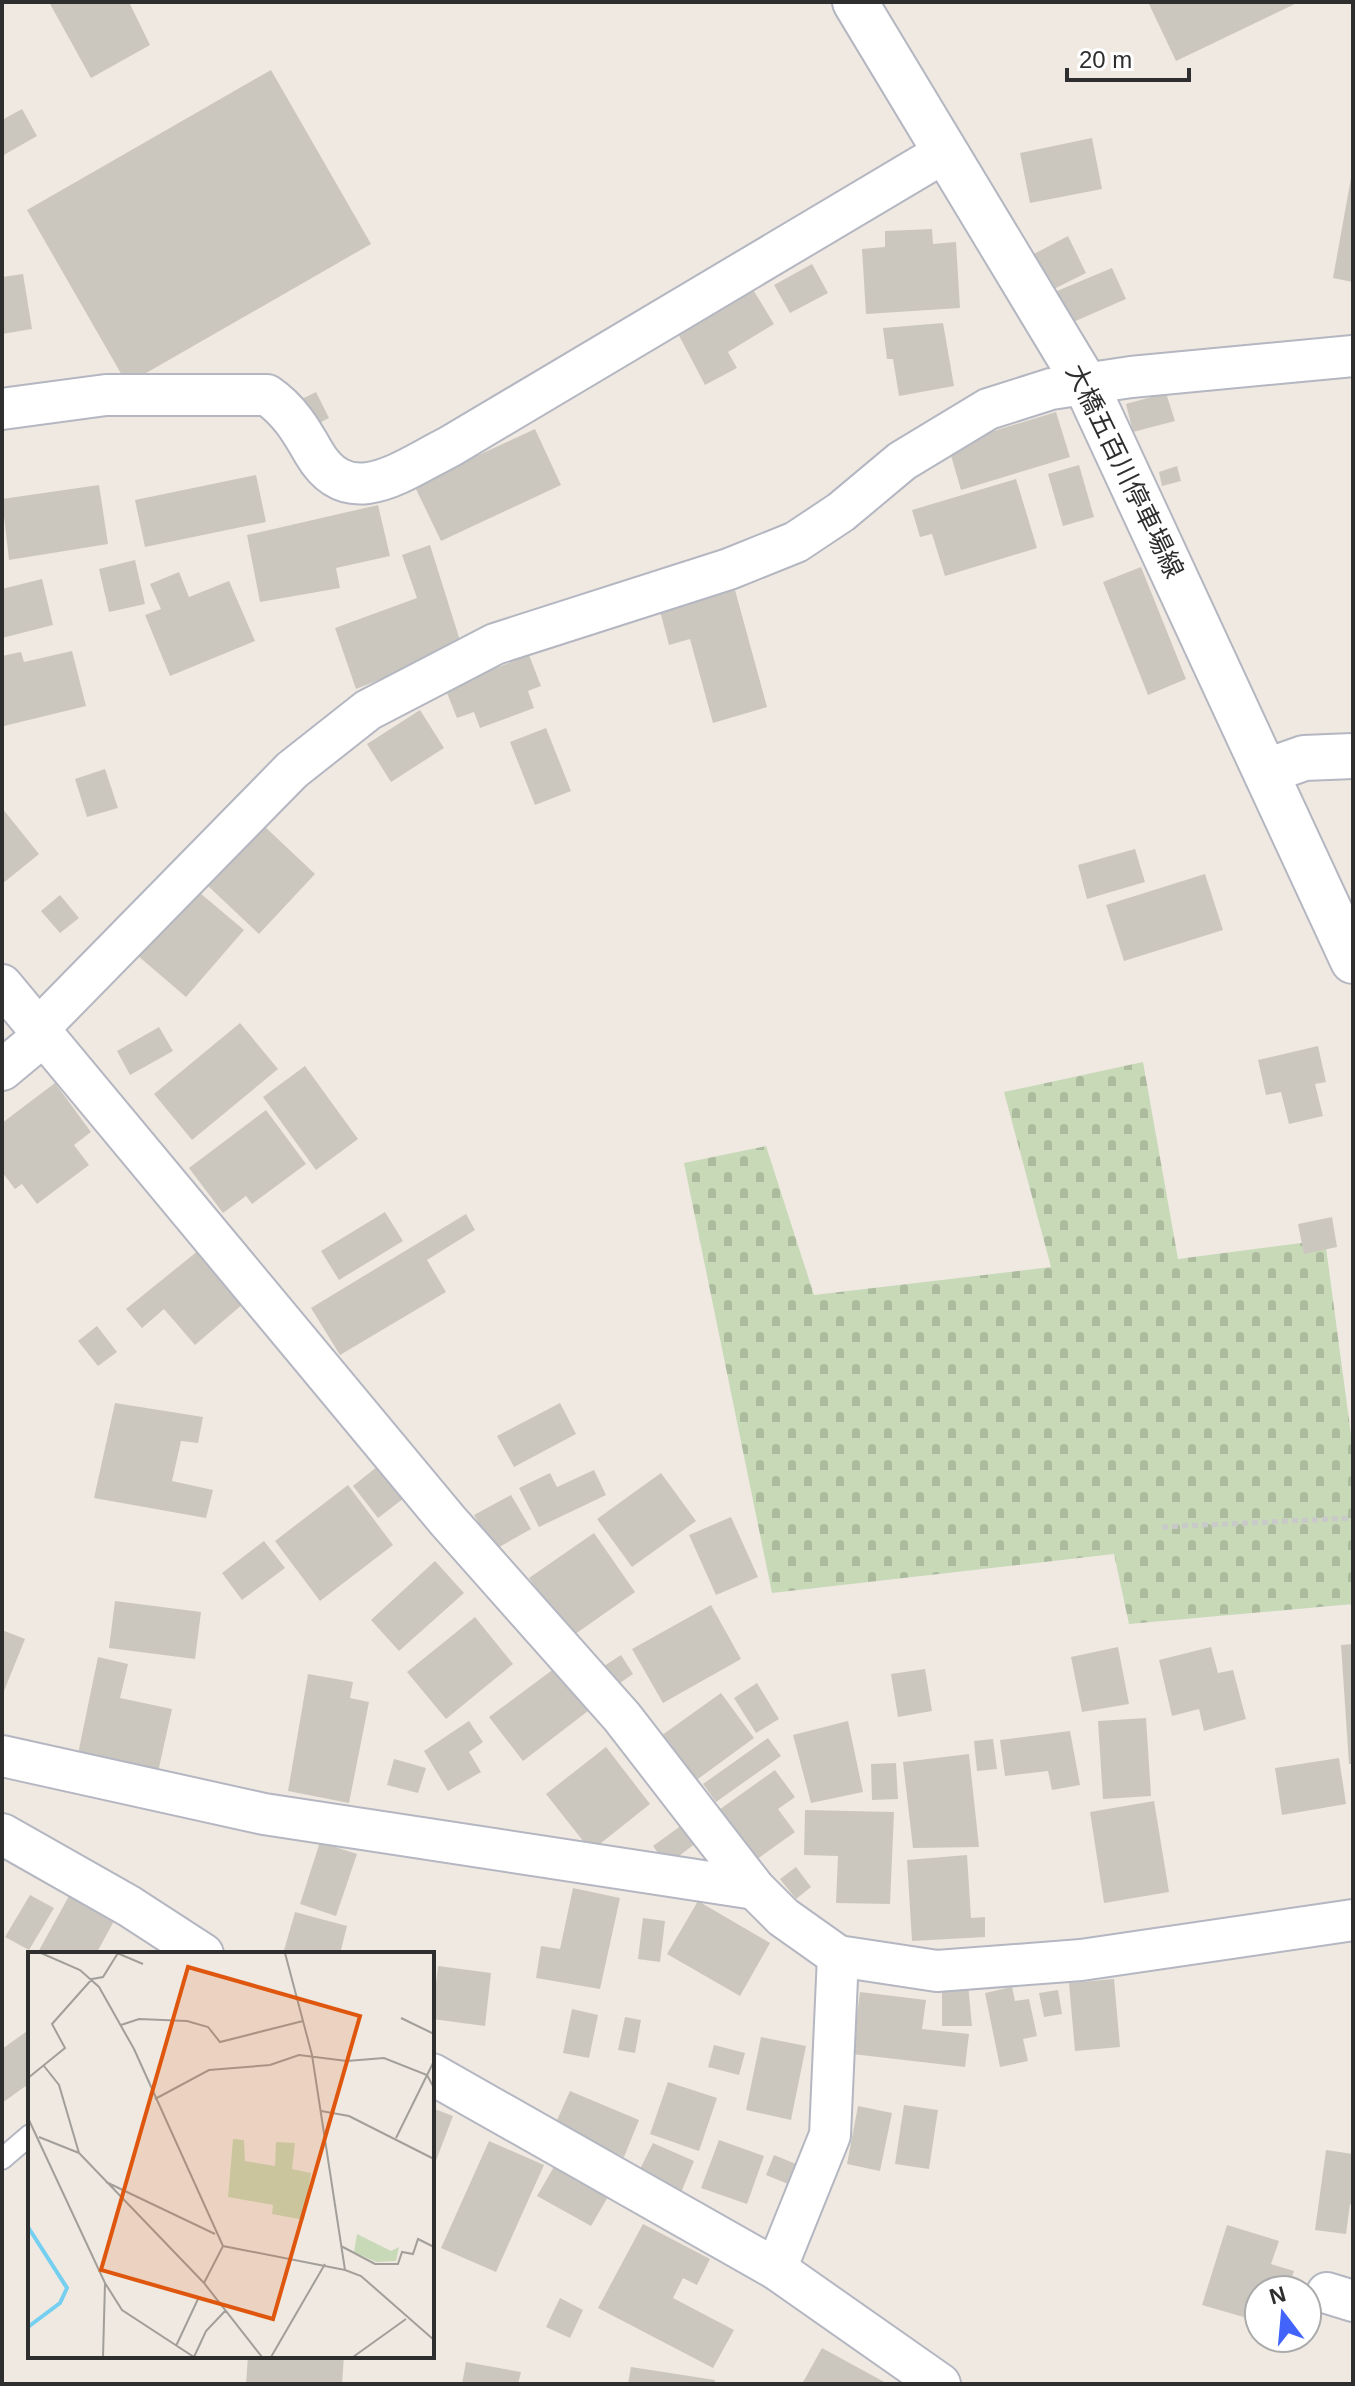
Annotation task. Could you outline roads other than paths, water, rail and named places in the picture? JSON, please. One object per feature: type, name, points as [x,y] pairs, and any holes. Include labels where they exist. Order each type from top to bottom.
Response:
[{"type":"main road","name":"大橋五百川停車場線","points":[[855,2],[1086,385],[1353,961]]},
{"type":"main road","points":[[1267,771],[1304,758],[1353,756]]},
{"type":"street","points":[[2,409],[106,395],[267,395],[298,425],[321,465],[338,481],[362,485],[386,479],[449,447],[945,152]]},
{"type":"street","points":[[2,1070],[292,770],[368,710],[495,644],[729,569],[796,542],[841,512],[902,461],[988,409],[1051,389],[1131,377],[1353,356]]},
{"type":"street","points":[[2,985],[448,1521],[622,1717],[755,1889],[783,1917],[838,1956],[937,1971],[1081,1960],[1353,1920]]},
{"type":"street","points":[[2,1756],[264,1814],[755,1889]]},
{"type":"street","points":[[2,1834],[129,1906],[200,1952]]},
{"type":"street","points":[[776,2269],[830,2135],[838,1956]]},
{"type":"street","points":[[434,2075],[776,2269],[940,2384]]},
{"type":"lane","points":[[2,2159],[28,2137]]}]
